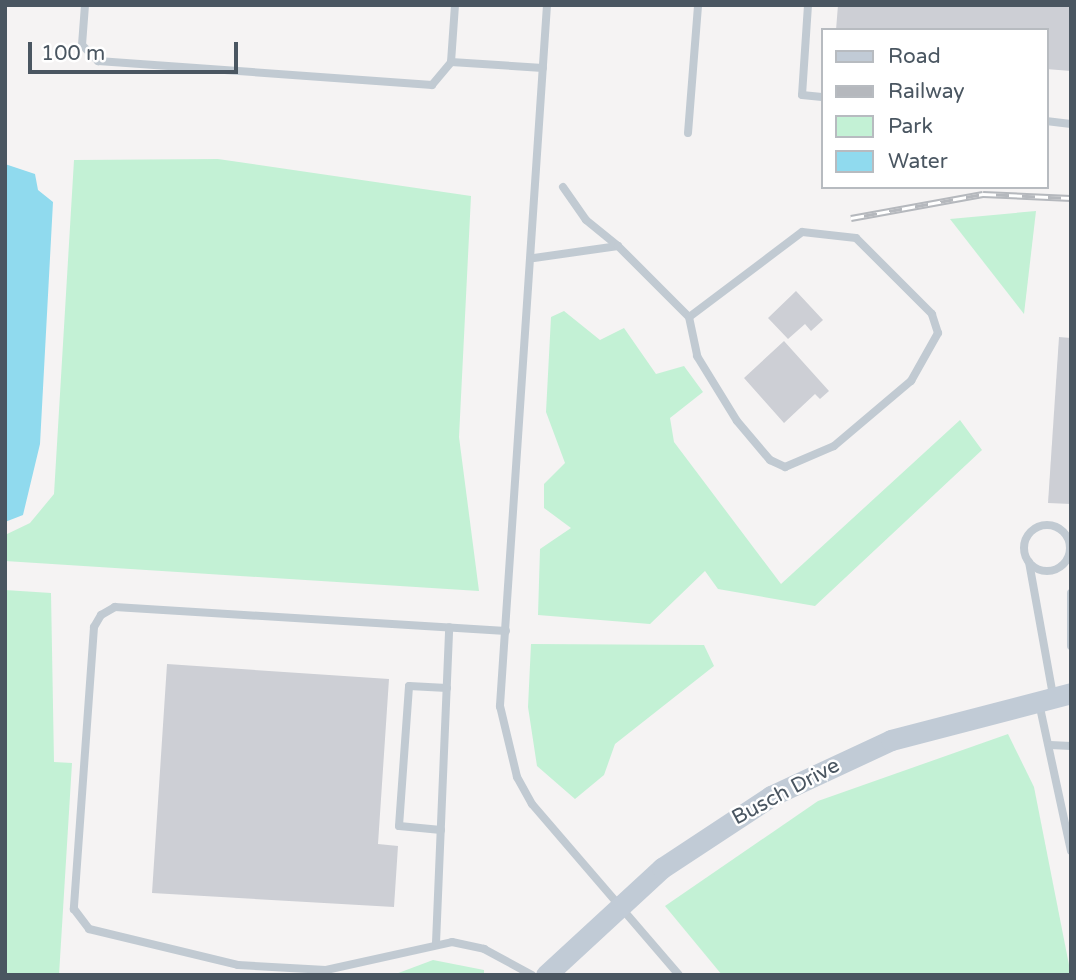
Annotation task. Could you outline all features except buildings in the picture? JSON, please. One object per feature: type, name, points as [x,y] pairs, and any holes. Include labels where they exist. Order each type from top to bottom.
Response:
[{"type":"street","name":"Busch Drive","points":[[546,975],[617,905],[713,831],[823,769],[965,716],[1054,696]]},
{"type":"lane","points":[[85,5],[82,45],[97,61],[432,85],[451,62],[454,5]]},
{"type":"lane","points":[[547,5],[534,258],[500,706],[517,777],[555,835],[679,975]]},
{"type":"lane","points":[[688,133],[698,5]]},
{"type":"lane","points":[[808,5],[802,95],[820,97]]},
{"type":"lane","points":[[451,62],[543,68]]},
{"type":"lane","points":[[1048,121],[1071,124]]},
{"type":"lane","points":[[563,187],[586,220],[618,246],[689,317],[697,356],[737,421],[770,460],[785,467],[834,446],[911,382],[938,333],[932,314],[856,238],[802,232],[689,317]]},
{"type":"lane","points":[[534,258],[618,246]]},
{"type":"lane","points":[[1071,562],[1070,538],[1057,526],[1034,528],[1024,541],[1054,696],[1050,746],[1071,851]]},
{"type":"lane","points":[[1028,562],[1049,571],[1070,553]]},
{"type":"lane","points":[[1071,593],[1071,646]]},
{"type":"lane","points":[[506,631],[115,607],[101,615],[94,627],[74,909],[80,923],[97,932],[238,965],[326,970],[436,943],[484,949],[532,975]]},
{"type":"lane","points":[[436,943],[449,627]]},
{"type":"lane","points":[[441,830],[399,827],[409,686],[447,688]]},
{"type":"lane","points":[[1050,746],[1071,746]]},
{"type":"green space","points":[[218,159],[471,196],[459,437],[479,591],[5,561],[5,535],[30,523],[54,494],[74,160]]},
{"type":"green space","points":[[1036,211],[1024,314],[950,219]]},
{"type":"green space","points":[[564,311],[600,340],[624,328],[656,374],[684,366],[703,392],[670,418],[674,442],[781,584],[960,420],[982,450],[815,606],[718,589],[705,571],[650,624],[538,615],[540,549],[571,528],[544,508],[544,484],[565,463],[546,412],[551,317]]},
{"type":"green space","points":[[5,590],[51,593],[54,762],[72,763],[59,975],[5,975]]},
{"type":"green space","points":[[531,644],[704,645],[714,666],[615,744],[604,775],[575,799],[537,766],[528,707]]},
{"type":"green space","points":[[1008,734],[1034,787],[1071,975],[722,975],[665,906],[818,801]]},
{"type":"green space","points":[[433,960],[484,970],[484,975],[393,975]]},
{"type":"water","points":[[5,164],[35,174],[38,190],[53,202],[40,444],[23,515],[5,522]]},
{"type":"railway","points":[[851,218],[983,194],[1071,198]]}]
